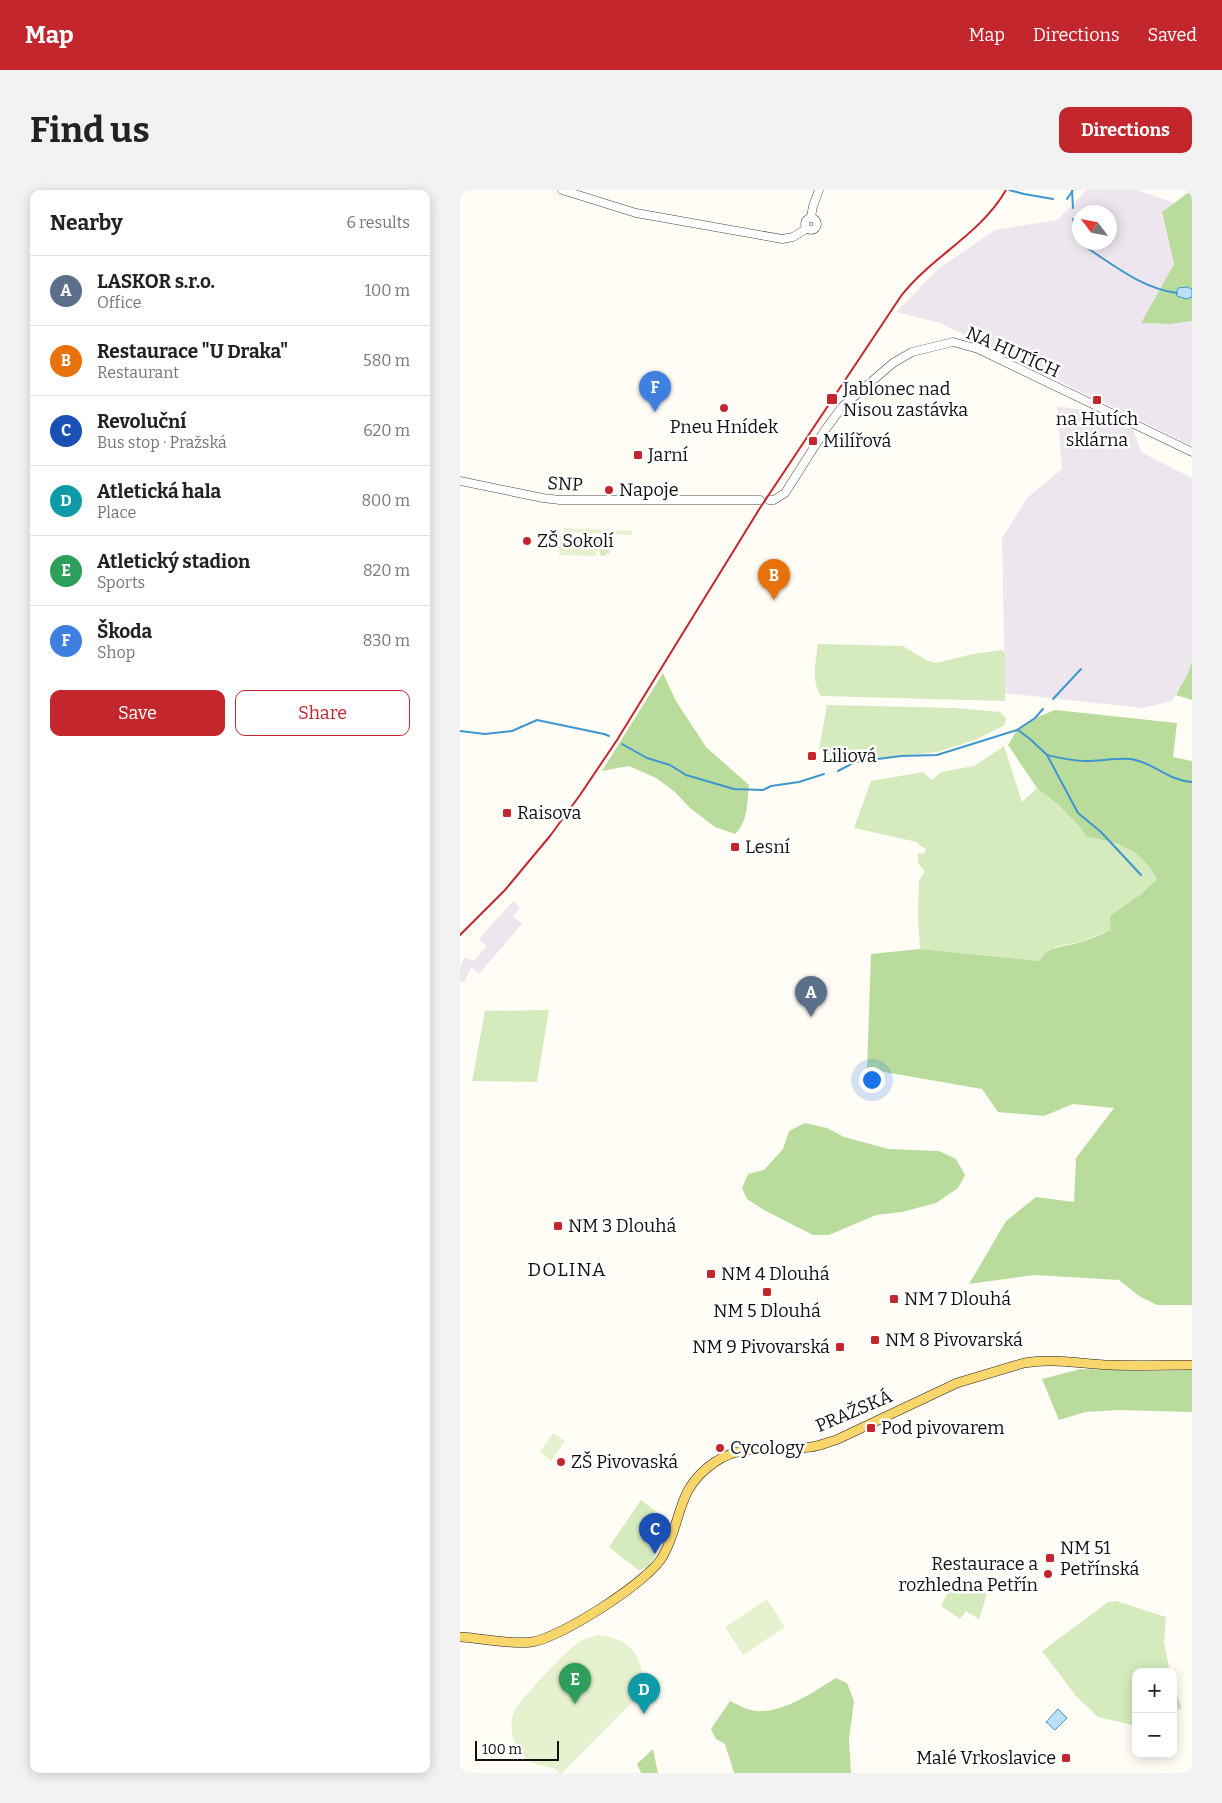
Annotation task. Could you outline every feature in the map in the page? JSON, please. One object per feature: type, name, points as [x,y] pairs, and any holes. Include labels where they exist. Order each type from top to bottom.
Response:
[{"type":"main road","name":"PRAŽSKÁ","points":[[460,1637],[517,1642],[542,1640],[572,1627],[642,1580],[663,1557],[681,1503],[689,1488],[708,1467],[733,1452],[760,1447],[819,1445],[836,1440],[957,1384],[1024,1363],[1060,1361],[1110,1365],[1192,1365]]},
{"type":"street","points":[[562,190],[636,213],[782,239],[793,237],[806,229],[811,230],[816,226],[815,219],[812,217],[813,206],[819,190]]},
{"type":"street","name":"NA HUTÍCH","points":[[770,500],[774,500],[785,493],[842,407],[892,363],[926,347],[953,342],[978,349],[1192,452]]},
{"type":"street","name":"SNP","points":[[460,481],[560,500],[760,500]]},
{"type":"shaded area","points":[[1087,190],[1137,190],[1174,203],[1162,213],[1174,264],[1141,323],[1170,324],[1192,321],[1192,443],[1190,445],[940,323],[896,312],[939,268],[995,230],[1057,220],[1072,205]]},
{"type":"shaded area","points":[[1057,406],[1097,412],[1133,429],[1141,452],[1192,478],[1192,661],[1188,673],[1172,701],[1142,708],[1005,693],[1002,538],[1027,498],[1062,469]]},
{"type":"shaded area","points":[[513,901],[520,907],[513,916],[522,924],[479,974],[471,967],[464,983],[460,981],[460,967],[465,957],[473,961],[487,946],[479,939]]},
{"type":"green space","points":[[1192,190],[1192,289],[1187,287],[1186,299],[1192,297],[1192,321],[1170,324],[1141,323],[1174,264],[1162,212]]},
{"type":"green space","points":[[564,528],[632,531],[632,535],[564,532]]},
{"type":"green space","points":[[560,536],[597,538],[596,556],[559,555]]},
{"type":"green space","points":[[609,545],[610,554],[606,553],[606,556],[600,555],[599,546]]},
{"type":"green space","points":[[818,644],[903,646],[926,660],[936,663],[973,654],[1002,650],[1005,654],[1005,701],[821,696],[815,678]]},
{"type":"green space","points":[[1192,661],[1192,700],[1176,695]]},
{"type":"green space","points":[[663,673],[676,701],[706,747],[749,785],[745,818],[735,834],[715,827],[656,778],[629,766],[602,771]]},
{"type":"green space","points":[[827,705],[954,708],[1000,712],[1006,718],[1005,725],[975,740],[937,752],[840,763],[819,749]]},
{"type":"green space","points":[[1055,710],[1177,723],[1173,757],[1192,761],[1192,1305],[1157,1305],[1139,1296],[1119,1280],[1034,1275],[969,1284],[1006,1221],[1036,1197],[1074,1202],[1076,1158],[1114,1108],[1073,1104],[1044,1116],[998,1112],[982,1089],[867,1069],[871,954],[920,949],[1040,961],[1052,949],[1076,944],[1111,930],[1110,916],[1140,895],[1157,879],[1144,860],[1128,849],[1109,841],[1087,837],[1058,805],[1037,788],[1008,745],[1017,730],[1035,718]]},
{"type":"green space","points":[[1004,746],[1022,802],[1037,788],[1070,817],[1087,837],[1120,845],[1142,856],[1157,879],[1140,895],[1111,930],[1080,942],[1055,947],[1040,961],[920,949],[918,918],[919,880],[925,872],[918,863],[918,853],[923,854],[926,849],[917,842],[854,828],[871,781],[923,772],[932,780],[941,772],[974,766]]},
{"type":"green space","points":[[549,1010],[537,1082],[472,1081],[485,1011]]},
{"type":"green space","points":[[805,1123],[827,1128],[844,1137],[889,1149],[939,1151],[956,1159],[965,1175],[958,1188],[936,1203],[902,1212],[876,1215],[829,1235],[813,1235],[764,1210],[747,1199],[742,1188],[748,1174],[764,1170],[783,1149],[789,1131]]},
{"type":"green space","points":[[1081,1369],[1192,1370],[1192,1412],[1119,1410],[1085,1412],[1059,1420],[1042,1379]]},
{"type":"green space","points":[[553,1433],[565,1441],[551,1461],[540,1452]]},
{"type":"green space","points":[[641,1500],[664,1518],[668,1525],[649,1566],[638,1570],[609,1547]]},
{"type":"green space","points":[[954,1580],[987,1594],[979,1619],[966,1611],[960,1619],[941,1606]]},
{"type":"green space","points":[[767,1599],[785,1627],[743,1655],[725,1627]]},
{"type":"green space","points":[[1116,1601],[1166,1617],[1164,1643],[1169,1668],[1132,1668],[1132,1725],[1098,1717],[1076,1696],[1042,1651],[1108,1602]]},
{"type":"green space","points":[[597,1635],[618,1639],[629,1646],[634,1651],[649,1685],[560,1773],[527,1759],[521,1753],[513,1738],[514,1712],[525,1697],[564,1655],[581,1641]]},
{"type":"green space","points":[[836,1678],[847,1683],[854,1701],[849,1739],[851,1773],[734,1773],[725,1744],[716,1739],[711,1729],[730,1701],[756,1711],[777,1709],[808,1695]]},
{"type":"green space","points":[[1177,1695],[1182,1708],[1177,1710]]},
{"type":"green space","points":[[653,1749],[658,1773],[641,1773],[637,1764]]},
{"type":"water","points":[[1187,287],[1192,289],[1192,297],[1186,299],[1177,296],[1178,288]]},
{"type":"water","points":[[1058,1709],[1067,1718],[1055,1730],[1046,1722]]},
{"type":"waterway","points":[[1009,190],[1053,199]]},
{"type":"waterway","points":[[1067,199],[1073,190]]},
{"type":"waterway","points":[[1072,191],[1073,205]]},
{"type":"waterway","points":[[1090,250],[1140,281],[1177,293]]},
{"type":"waterway","points":[[1053,699],[1081,669]]},
{"type":"waterway","points":[[838,771],[855,762],[901,756],[937,755],[1017,730],[1035,718],[1043,709]]},
{"type":"waterway","points":[[460,731],[485,734],[512,731],[537,720],[609,736]]},
{"type":"waterway","points":[[1018,730],[1047,755],[1078,813],[1101,832],[1141,875]]},
{"type":"waterway","points":[[622,744],[647,758],[670,765],[686,775],[734,789],[763,790],[771,786],[799,782],[824,774]]},
{"type":"waterway","points":[[1047,755],[1080,761],[1131,759],[1147,764],[1176,778],[1192,782]]},
{"type":"railway","points":[[460,935],[505,890],[550,836],[580,795],[617,740],[760,508],[901,296],[927,269],[983,220],[1006,190]]},
{"type":"place","name":"Jablonec nad Nisou zastávka","points":[[832,399]]},
{"type":"place","name":"na Hutích sklárna","points":[[1097,400]]},
{"type":"place","name":"Pneu Hnídek","points":[[724,408]]},
{"type":"place","name":"Škoda","points":[[655,412]]},
{"type":"place","name":"Milířová","points":[[813,441]]},
{"type":"place","name":"Jarní","points":[[638,455]]},
{"type":"place","name":"Napoje","points":[[609,490]]},
{"type":"place","name":"ZŠ Sokolí","points":[[527,541]]},
{"type":"place","name":"Restaurace \"U Draka\"","points":[[774,600]]},
{"type":"place","name":"Liliová","points":[[812,756]]},
{"type":"place","name":"Raisova","points":[[507,813]]},
{"type":"place","name":"Lesní","points":[[735,847]]},
{"type":"place","name":"LASKOR s.r.o.","points":[[811,1017]]},
{"type":"place","name":"NM 3 Dlouhá","points":[[558,1226]]},
{"type":"place","name":"NM 4 Dlouhá","points":[[711,1274]]},
{"type":"place","name":"NM 5 Dlouhá","points":[[767,1292]]},
{"type":"place","name":"NM 7 Dlouhá","points":[[894,1299]]},
{"type":"place","name":"NM 8 Pivovarská","points":[[875,1340]]},
{"type":"place","name":"NM 9 Pivovarská","points":[[840,1347]]},
{"type":"place","name":"Pod pivovarem","points":[[871,1428]]},
{"type":"place","name":"Cycology","points":[[720,1448]]},
{"type":"place","name":"ZŠ Pivovaská","points":[[561,1462]]},
{"type":"place","name":"Revoluční","points":[[655,1554]]},
{"type":"place","name":"NM 51 Petřínská","points":[[1050,1558]]},
{"type":"place","name":"Restaurace a rozhledna Petřín","points":[[1048,1574]]},
{"type":"place","name":"Atletický stadion","points":[[575,1704]]},
{"type":"place","name":"Atletická hala","points":[[644,1714]]},
{"type":"place","name":"Malé Vrkoslavice","points":[[1066,1758]]},
{"type":"district","name":"DOLINA","points":[[567,1269]]}]
